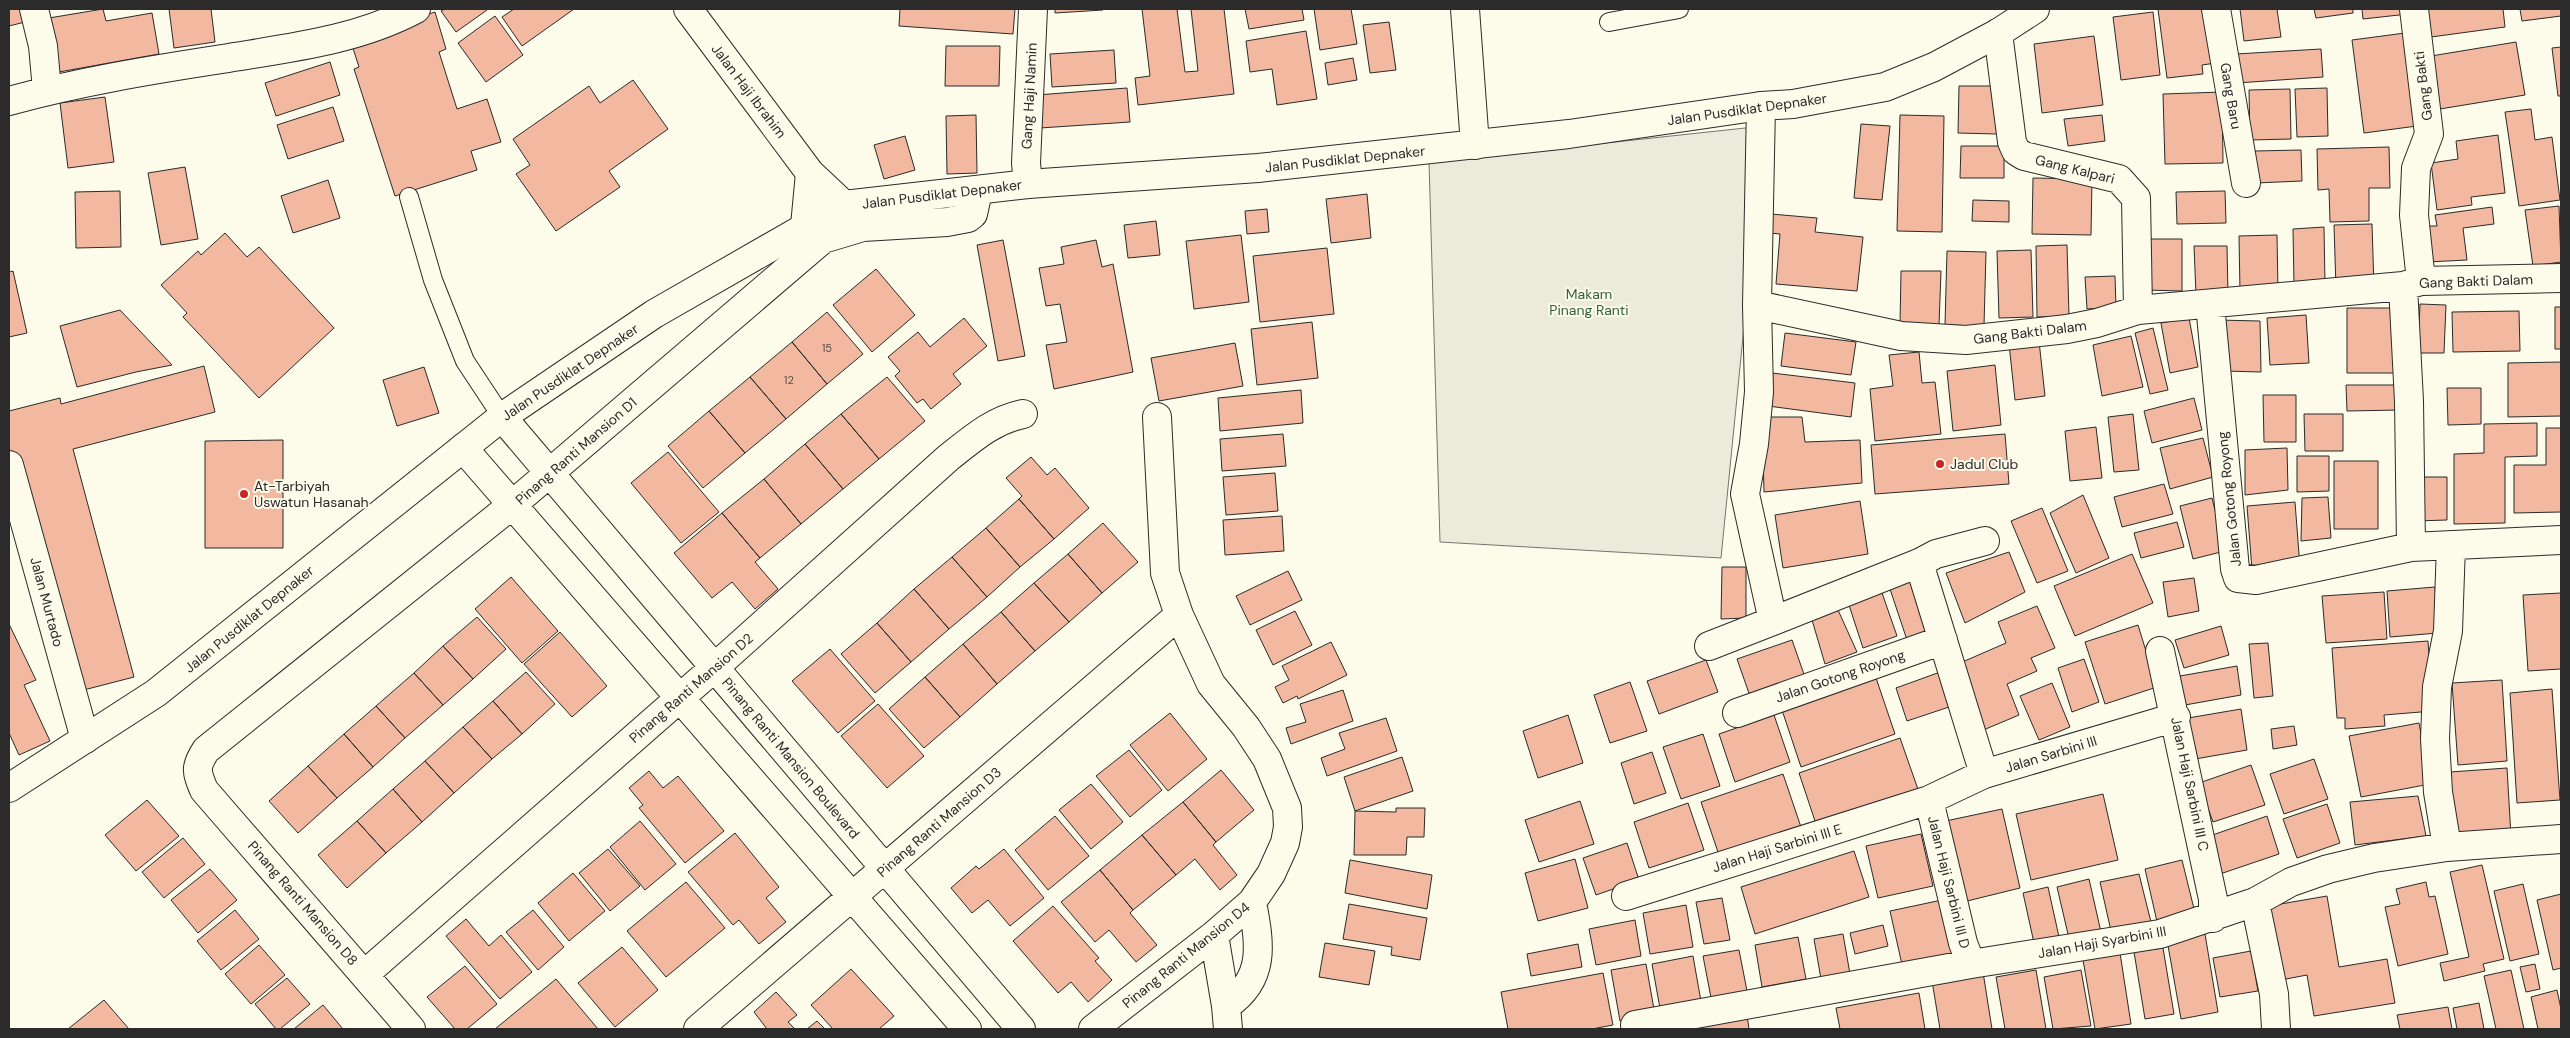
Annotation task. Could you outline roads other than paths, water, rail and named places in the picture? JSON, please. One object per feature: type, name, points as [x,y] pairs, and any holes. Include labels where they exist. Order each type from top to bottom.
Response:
[{"type":"street","points":[[34,9],[43,46],[47,90]]},
{"type":"street","points":[[9,101],[47,90],[293,48],[360,33],[416,9]]},
{"type":"street","name":"Jalan Haji Ibrahim","points":[[688,9],[810,173],[844,205]]},
{"type":"street","name":"Gang Haji Namin","points":[[1028,184],[1026,163],[1033,9]]},
{"type":"street","points":[[1465,9],[1472,145]]},
{"type":"street","name":"Jalan Pusdiklat Depnaker","points":[[9,788],[156,693],[502,417],[654,314],[844,205],[1028,184],[1258,168],[1569,134],[1761,106],[1793,104],[1885,87],[1934,67],[1998,33],[2035,9]]},
{"type":"street","name":"Gang Baru","points":[[2216,9],[2246,183]]},
{"type":"street","name":"Gang Bakti","points":[[2412,283],[2416,168],[2429,134],[2414,9]]},
{"type":"street","name":"Gang Kalpari","points":[[1998,33],[2012,142],[2016,151],[2024,156],[2119,179],[2136,198],[2138,310]]},
{"type":"street","points":[[1761,106],[1758,305],[1759,392],[1754,444],[1745,494],[1773,621]]},
{"type":"street","points":[[805,226],[810,173]]},
{"type":"street","name":"Pinang Ranti Mansion D1","points":[[197,775],[197,764],[206,750],[512,505],[823,238],[863,227],[947,222],[968,218],[974,214],[978,191]]},
{"type":"street","name":"Gang Bakti Dalam","points":[[1758,305],[1901,336],[1966,340],[2066,329],[2097,323],[2138,310],[2412,283],[2561,278]]},
{"type":"street","points":[[2411,547],[2410,401],[2412,283]]},
{"type":"street","name":"Jalan Gotong Royong","points":[[2210,304],[2235,570],[2238,578],[2256,580],[2411,547],[2561,540]]},
{"type":"street","name":"Pinang Ranti Mansion D2","points":[[365,974],[714,668],[948,458],[985,428],[1008,417],[1023,414]]},
{"type":"street","name":"Pinang Ranti Mansion Boulevard","points":[[502,417],[1021,1029]]},
{"type":"street","name":"Pinang Ranti Mansion D4","points":[[1093,1029],[1214,935],[1252,902],[1271,874],[1285,843],[1288,827],[1287,808],[1267,759],[1246,727],[1210,684],[1179,614],[1165,573],[1157,417]]},
{"type":"street","points":[[463,448],[967,1029]]},
{"type":"street","name":"Jalan Murtado","points":[[9,465],[85,739]]},
{"type":"street","points":[[1709,646],[1919,563],[1936,554],[1985,541]]},
{"type":"street","points":[[2446,847],[2438,792],[2435,740],[2437,687],[2448,631],[2450,545]]},
{"type":"street","points":[[1919,563],[1984,774]]},
{"type":"street","name":"Pinang Ranti Mansion D3","points":[[698,1029],[1179,614]]},
{"type":"street","name":"Jalan Gotong Royong","points":[[1737,713],[1943,640]]},
{"type":"street","name":"Jalan Haji Sarbini III C","points":[[2160,651],[2176,717],[2213,899],[2213,918]]},
{"type":"street","name":"Jalan Sarbini III","points":[[1929,800],[1984,774],[2176,717]]},
{"type":"street","name":"Pinang Ranti Mansion D8","points":[[197,775],[204,790],[411,1029]]},
{"type":"street","name":"Jalan Haji Sarbini III E","points":[[1626,896],[1929,800]]},
{"type":"street","name":"Jalan Haji Sarbini III D","points":[[1929,800],[1963,943],[1971,964]]},
{"type":"street","name":"Jalan Haji Syarbini III","points":[[1635,1025],[1971,964],[2128,940],[2213,918],[2255,902],[2291,882],[2328,869],[2374,858],[2446,847],[2561,839]]},
{"type":"street","points":[[1227,1018],[1246,989],[1257,962],[1259,938],[1252,902]]},
{"type":"street","points":[[2255,902],[2274,994],[2276,1029]]},
{"type":"street","points":[[1214,935],[1227,1018]]},
{"type":"lane","points":[[1609,22],[1679,9]]},
{"type":"lane","points":[[409,197],[432,280],[465,361],[502,417]]},
{"type":"place","name":"Jadul Club","points":[[1940,464]]},
{"type":"place","name":"At-Tarbiyah Uswatun Hasanah","points":[[244,494]]},
{"type":"park label","name":"Makam Pinang Ranti","points":[[1589,302]]}]
